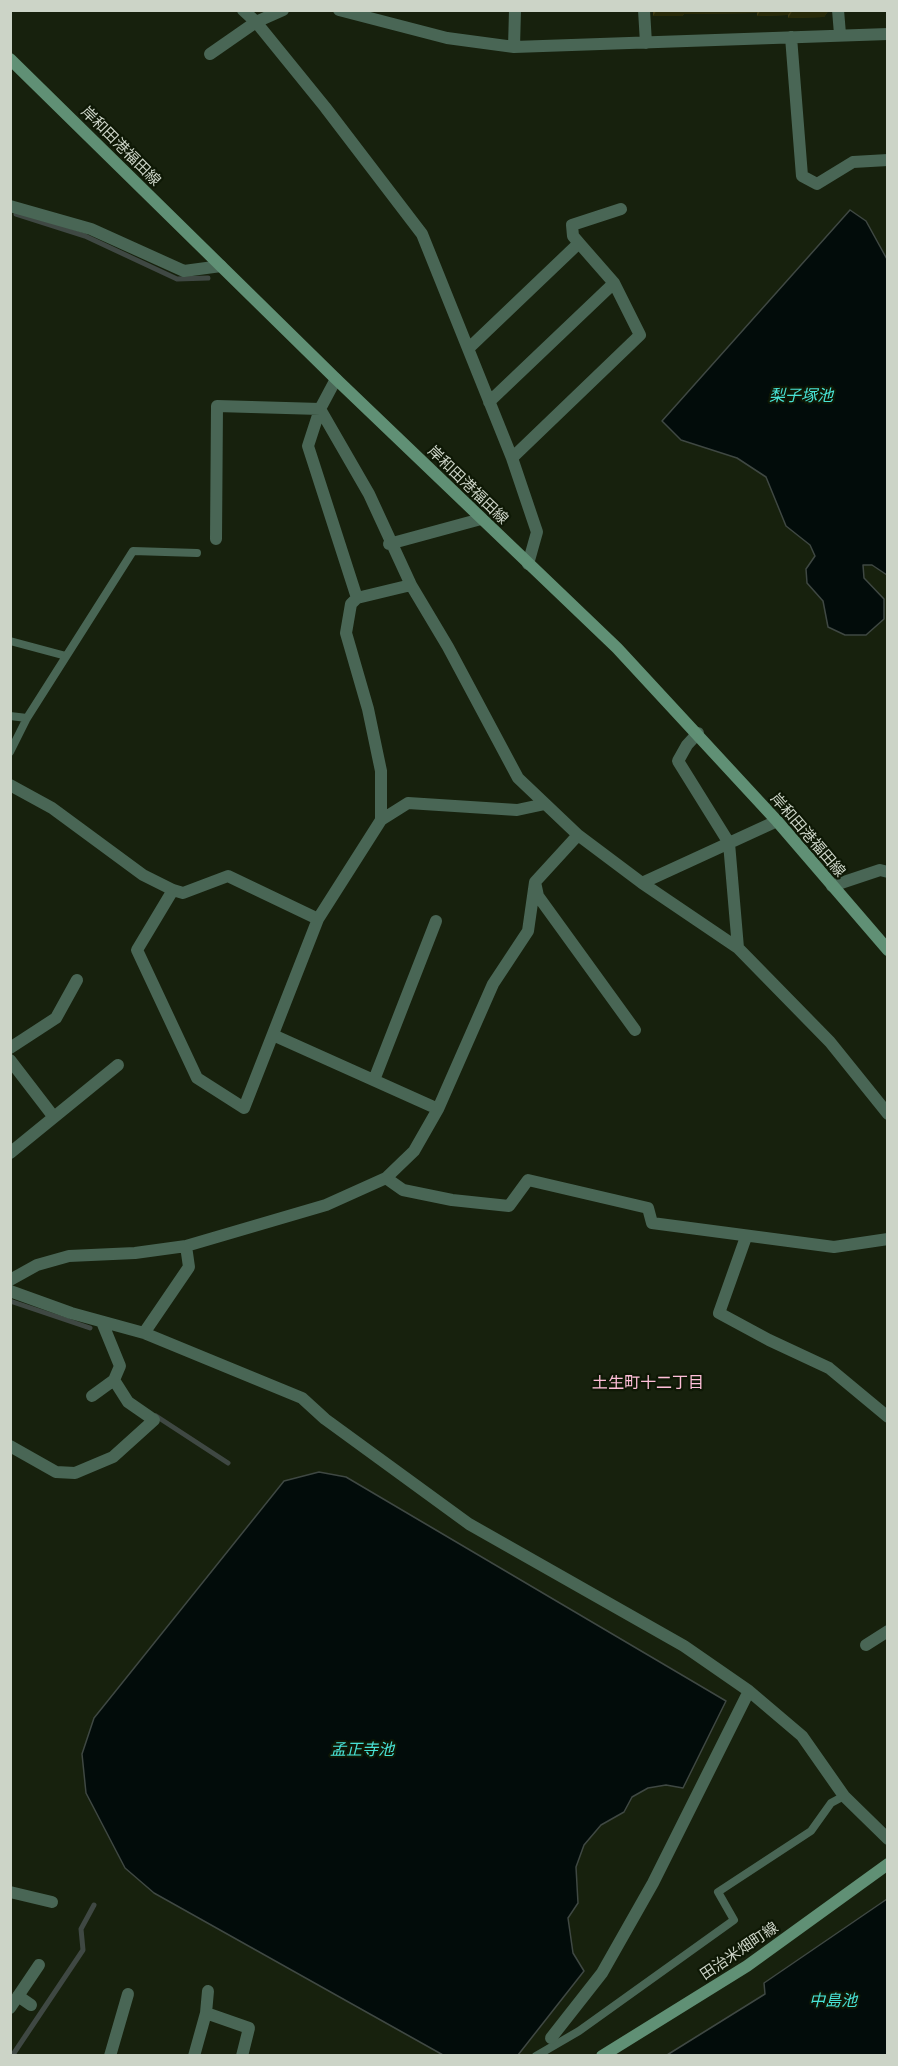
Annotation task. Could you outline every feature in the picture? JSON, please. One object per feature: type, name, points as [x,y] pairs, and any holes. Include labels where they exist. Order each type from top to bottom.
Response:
[{"type":"street","points":[[243,10],[256,22],[325,106],[422,234],[512,458],[537,532],[528,564]]},
{"type":"street","points":[[210,54],[256,22],[283,10]]},
{"type":"street","points":[[339,10],[447,38],[514,47],[888,34]]},
{"type":"street","points":[[514,47],[515,10]]},
{"type":"street","points":[[644,10],[646,44]]},
{"type":"street","points":[[838,10],[840,34]]},
{"type":"street","points":[[791,38],[802,176],[817,184],[853,162],[888,160]]},
{"type":"street","name":"岸和田港福田線","points":[[10,59],[336,379],[617,648],[777,821],[888,950]]},
{"type":"street","points":[[10,206],[91,230],[184,271],[221,266]]},
{"type":"street","points":[[512,458],[640,335],[614,283],[573,236],[572,225],[621,209]]},
{"type":"street","points":[[469,348],[579,243]]},
{"type":"street","points":[[489,402],[614,283]]},
{"type":"street","points":[[336,379],[320,409],[308,446],[357,598]]},
{"type":"street","points":[[216,539],[217,406],[320,409]]},
{"type":"street","points":[[320,409],[369,494],[389,543],[411,585],[448,647],[518,778],[578,835],[642,883],[738,948],[830,1042],[888,1114]]},
{"type":"street","points":[[389,543],[481,519]]},
{"type":"street","points":[[381,820],[381,771],[368,709],[346,633],[351,604],[357,598],[411,585]]},
{"type":"street","points":[[698,734],[687,745],[678,761],[729,843],[738,948]]},
{"type":"street","points":[[10,785],[52,808],[143,875],[173,890],[183,893],[228,876],[318,919]]},
{"type":"street","points":[[173,890],[137,950],[197,1078],[244,1108],[318,919],[381,820],[408,803],[517,810],[545,804]]},
{"type":"street","points":[[642,883],[777,821]]},
{"type":"street","points":[[10,1280],[37,1265],[69,1256],[135,1253],[186,1246],[326,1205],[386,1178],[414,1151],[438,1109],[492,984],[528,931],[535,882],[578,835]]},
{"type":"street","points":[[832,886],[880,870],[888,872]]},
{"type":"street","points":[[535,882],[538,896],[636,1030]]},
{"type":"street","points":[[374,1080],[436,921]]},
{"type":"street","points":[[10,1048],[56,1018],[77,980]]},
{"type":"street","points":[[273,1035],[438,1109]]},
{"type":"street","points":[[10,1060],[53,1116]]},
{"type":"street","points":[[10,1153],[118,1065]]},
{"type":"street","points":[[386,1178],[403,1190],[452,1200],[509,1206],[528,1180],[648,1208],[652,1223],[834,1247],[888,1239]]},
{"type":"street","points":[[746,1237],[719,1313],[768,1340],[829,1368],[888,1417]]},
{"type":"street","points":[[144,1333],[189,1267],[186,1246]]},
{"type":"street","points":[[10,1291],[102,1322],[144,1333],[302,1398],[325,1419],[469,1524],[684,1646],[749,1691],[802,1736],[844,1796],[888,1839]]},
{"type":"street","points":[[92,1396],[114,1380],[120,1366],[102,1322]]},
{"type":"street","points":[[10,1446],[56,1472],[75,1473],[113,1457],[154,1420],[128,1402],[114,1380]]},
{"type":"street","points":[[866,1645],[888,1632]]},
{"type":"street","points":[[551,2038],[602,1973],[653,1883],[749,1691]]},
{"type":"street","name":"田治米畑町線","points":[[602,2055],[747,1966],[888,1864]]},
{"type":"street","points":[[10,1892],[52,1902]]},
{"type":"street","points":[[10,2008],[39,1965]]},
{"type":"street","points":[[194,2055],[206,2013],[208,1991]]},
{"type":"street","points":[[110,2055],[128,1994]]},
{"type":"street","points":[[18,1996],[31,2005]]},
{"type":"street","points":[[206,2013],[249,2028],[242,2055]]},
{"type":"lane","points":[[10,752],[27,718],[133,552],[197,553]]},
{"type":"lane","points":[[10,641],[66,656]]},
{"type":"lane","points":[[10,716],[27,718]]},
{"type":"lane","points":[[536,2055],[579,2031],[734,1920],[718,1893],[811,1832],[831,1803],[844,1796]]},
{"type":"water","name":"梨子塚池","points":[[850,210],[866,221],[888,261],[887,575],[872,565],[863,565],[864,578],[884,599],[884,619],[866,635],[845,635],[828,627],[823,601],[807,583],[806,569],[815,556],[810,545],[786,526],[766,477],[737,458],[681,440],[662,421]]},
{"type":"water","name":"孟正寺池","points":[[319,1472],[346,1477],[726,1701],[683,1788],[666,1785],[648,1788],[632,1797],[624,1812],[601,1825],[584,1845],[576,1867],[578,1903],[568,1918],[573,1953],[584,1971],[518,2055],[443,2055],[154,1893],[125,1868],[86,1793],[82,1754],[94,1718],[284,1481]]},
{"type":"water","name":"中島池","points":[[887,1899],[887,2055],[667,2055],[765,1994],[764,1983]]},
{"type":"waterway","points":[[16,214],[85,236],[177,279],[208,278]]},
{"type":"waterway","points":[[10,1301],[90,1328]]},
{"type":"waterway","points":[[156,1416],[228,1463]]},
{"type":"waterway","points":[[12,2056],[83,1950],[81,1929],[94,1905]]},
{"type":"district","name":"土生町十二丁目","points":[[648,1383]]}]
